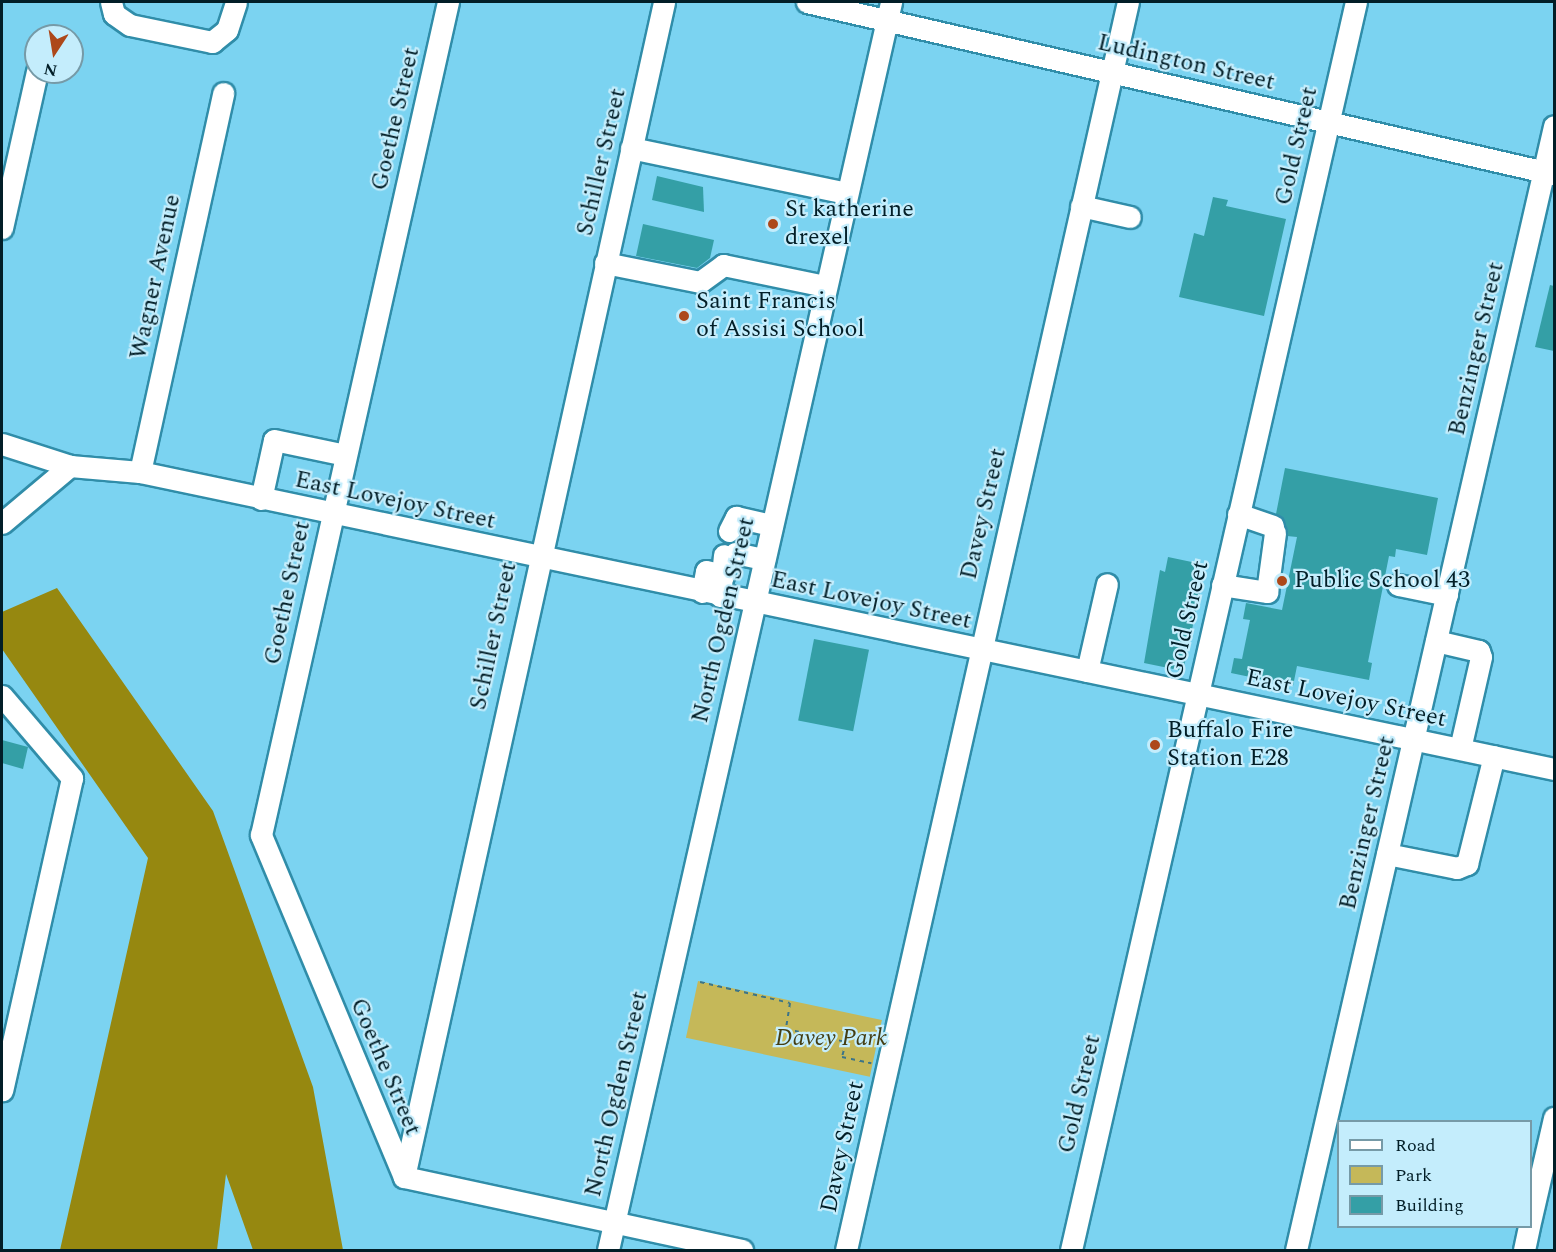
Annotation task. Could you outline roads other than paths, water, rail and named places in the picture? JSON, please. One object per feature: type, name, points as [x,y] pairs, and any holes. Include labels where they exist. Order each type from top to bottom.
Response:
[{"type":"street","points":[[111,2],[114,14],[130,25],[212,42],[227,30],[236,2]]},
{"type":"street","name":"Goethe Street","points":[[404,1177],[261,836],[448,2]]},
{"type":"street","name":"Schiller Street","points":[[404,1177],[537,557],[664,2]]},
{"type":"street","name":"Ludington Street","points":[[807,2],[889,10],[1112,72],[1549,172]]},
{"type":"street","name":"Davey Street","points":[[846,1251],[979,650],[1128,2]]},
{"type":"street","name":"Gold Street","points":[[1071,1251],[1356,2]]},
{"type":"street","name":"North Ogden Street","points":[[608,1251],[889,10]]},
{"type":"street","points":[[2,228],[34,84]]},
{"type":"street","name":"Wagner Avenue","points":[[140,472],[223,93]]},
{"type":"street","name":"Benzinger Street","points":[[1296,1251],[1436,641],[1549,172],[1554,126]]},
{"type":"street","points":[[631,148],[846,194]]},
{"type":"street","points":[[1081,206],[1130,217]]},
{"type":"street","points":[[605,262],[700,282],[723,265],[825,286]]},
{"type":"street","points":[[261,499],[274,440],[345,455]]},
{"type":"street","name":"East Lovejoy Street","points":[[2,444],[70,466],[140,472],[753,603],[1554,769]]},
{"type":"street","points":[[2,523],[70,466]]},
{"type":"street","points":[[1222,585],[1267,592],[1274,530],[1238,514]]},
{"type":"street","points":[[711,594],[706,571],[730,549],[736,517],[772,525]]},
{"type":"street","points":[[730,549],[764,560]]},
{"type":"street","points":[[1087,671],[1107,584]]},
{"type":"street","points":[[1398,585],[1447,595]]},
{"type":"street","points":[[1436,641],[1479,651],[1481,657],[1460,749]]},
{"type":"street","points":[[2,696],[72,778],[2,1090]]},
{"type":"street","points":[[1387,854],[1457,868],[1467,864],[1494,756]]},
{"type":"street","points":[[1532,1213],[1554,1118]]},
{"type":"street","points":[[404,1177],[742,1251]]},
{"type":"street","points":[[1524,1251],[1529,1228]]},
{"type":"place","name":"St katherine drexel","points":[[773,224]]},
{"type":"place","name":"Saint Francis of Assisi School","points":[[684,316]]},
{"type":"place","name":"Public School 43","points":[[1282,581]]},
{"type":"place","name":"Buffalo Fire Station E28","points":[[1155,745]]},
{"type":"park label","name":"Davey Park","points":[[831,1039]]}]
